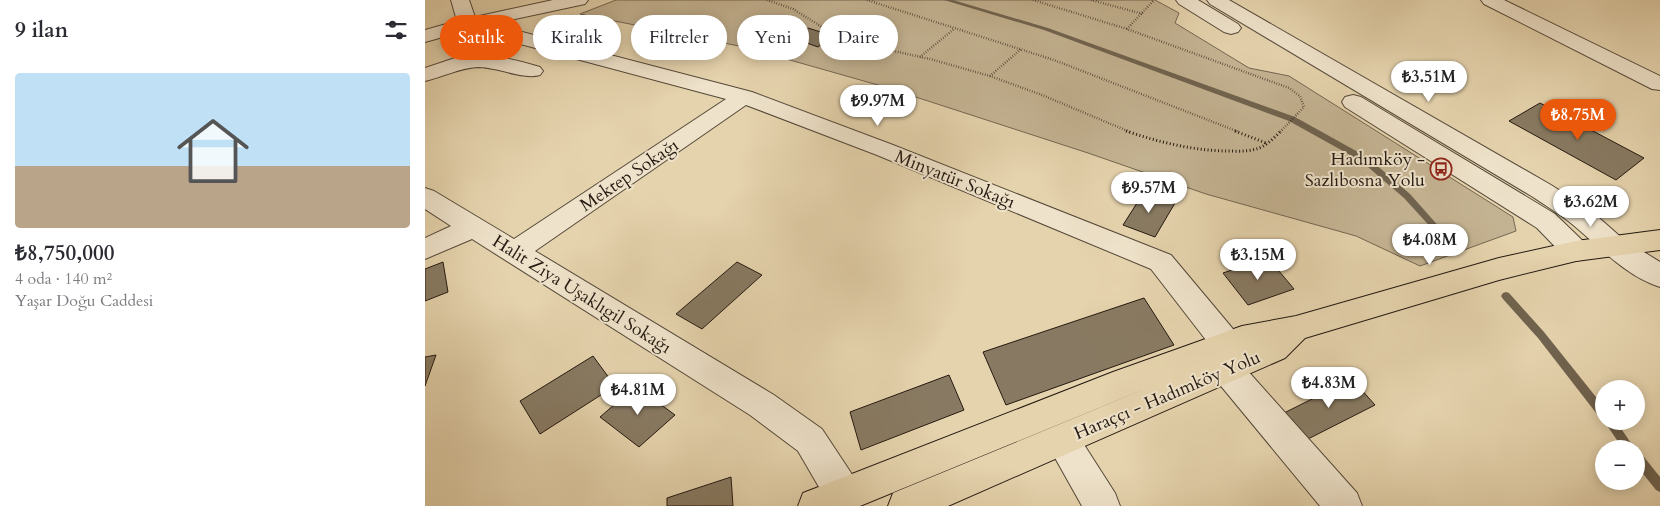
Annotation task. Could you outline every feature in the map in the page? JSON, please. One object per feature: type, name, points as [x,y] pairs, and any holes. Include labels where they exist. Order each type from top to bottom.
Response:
[{"type":"main road","name":"Haraççı - Hadımköy Yolu","points":[[906,506],[1062,440],[1227,357],[1274,349],[1296,328],[1499,269],[1577,251],[1660,240]]},
{"type":"main road","points":[[837,502],[1124,382],[1227,357]]},
{"type":"street","points":[[460,0],[465,15]]},
{"type":"street","points":[[510,15],[579,0]]},
{"type":"street","points":[[1185,0],[1503,193],[1546,221],[1577,251]]},
{"type":"street","points":[[1216,0],[1455,140],[1478,132],[1553,176],[1555,200],[1580,216],[1613,246],[1660,276]]},
{"type":"street","points":[[1490,0],[1660,84]]},
{"type":"street","points":[[425,36],[440,32]]},
{"type":"street","name":"Minyatür Sokağı","points":[[523,39],[744,97],[885,150],[1161,262],[1227,357],[1343,506]]},
{"type":"street","points":[[425,75],[443,67],[479,59],[502,62],[533,71]]},
{"type":"street","name":"Mektep Sokağı","points":[[514,252],[744,97]]},
{"type":"street","name":"Halit Ziya Uşaklıgil Sokağı","points":[[425,197],[762,405],[810,440],[837,502]]},
{"type":"street","points":[[425,249],[473,227]]},
{"type":"street","points":[[1062,440],[1102,506]]},
{"type":"path","points":[[767,0],[793,9],[843,40],[920,57],[990,76],[1042,95],[1120,129],[1161,143],[1199,150],[1236,151],[1257,148],[1273,139],[1303,107],[1302,98],[1296,91],[1285,86],[1127,29],[1033,0]]},
{"type":"path","points":[[867,0],[1021,49],[1266,143]]},
{"type":"path","points":[[1091,0],[1143,14]]},
{"type":"path","points":[[1127,29],[1154,0]]},
{"type":"path","points":[[920,57],[954,28]]},
{"type":"path","points":[[990,76],[1021,49]]},
{"type":"shaded area","points":[[616,0],[1155,0],[1179,13],[1175,23],[1249,68],[1289,76],[1513,217],[1516,231],[1420,266],[1356,236],[1206,194],[1088,153],[885,87],[790,60],[809,60],[809,15],[737,15],[737,46],[727,44],[727,15],[631,15],[631,24],[621,22],[621,15],[580,14]]},
{"type":"building","points":[[809,28],[819,32],[818,47],[809,44]]},
{"type":"building","points":[[1540,103],[1644,158],[1616,180],[1509,121]]},
{"type":"building","points":[[1144,192],[1175,203],[1155,237],[1123,225]]},
{"type":"building","points":[[1268,258],[1294,289],[1248,305],[1223,273]]},
{"type":"building","points":[[443,262],[448,292],[425,301],[425,269]]},
{"type":"building","points":[[737,262],[762,275],[702,329],[676,314]]},
{"type":"building","points":[[1144,298],[1174,345],[1006,405],[983,352]]},
{"type":"building","points":[[436,355],[425,386],[425,357]]},
{"type":"building","points":[[593,356],[615,386],[540,434],[520,401]]},
{"type":"building","points":[[949,375],[964,410],[861,450],[850,412]]},
{"type":"building","points":[[1352,379],[1375,405],[1306,440],[1284,413]]},
{"type":"building","points":[[636,386],[675,415],[639,447],[600,417]]},
{"type":"building","points":[[731,477],[733,506],[667,506],[667,498]]},
{"type":"waterway","points":[[947,0],[1046,29],[1292,119],[1364,159],[1407,196],[1438,230]]},
{"type":"waterway","points":[[1506,296],[1541,335],[1595,404]]},
{"type":"waterway","points":[[1616,430],[1623,440]]},
{"type":"waterway","points":[[1645,467],[1660,486]]},
{"type":"place","name":"Hadımköy - Sazlıbosna Yolu","points":[[1441,169]]}]
